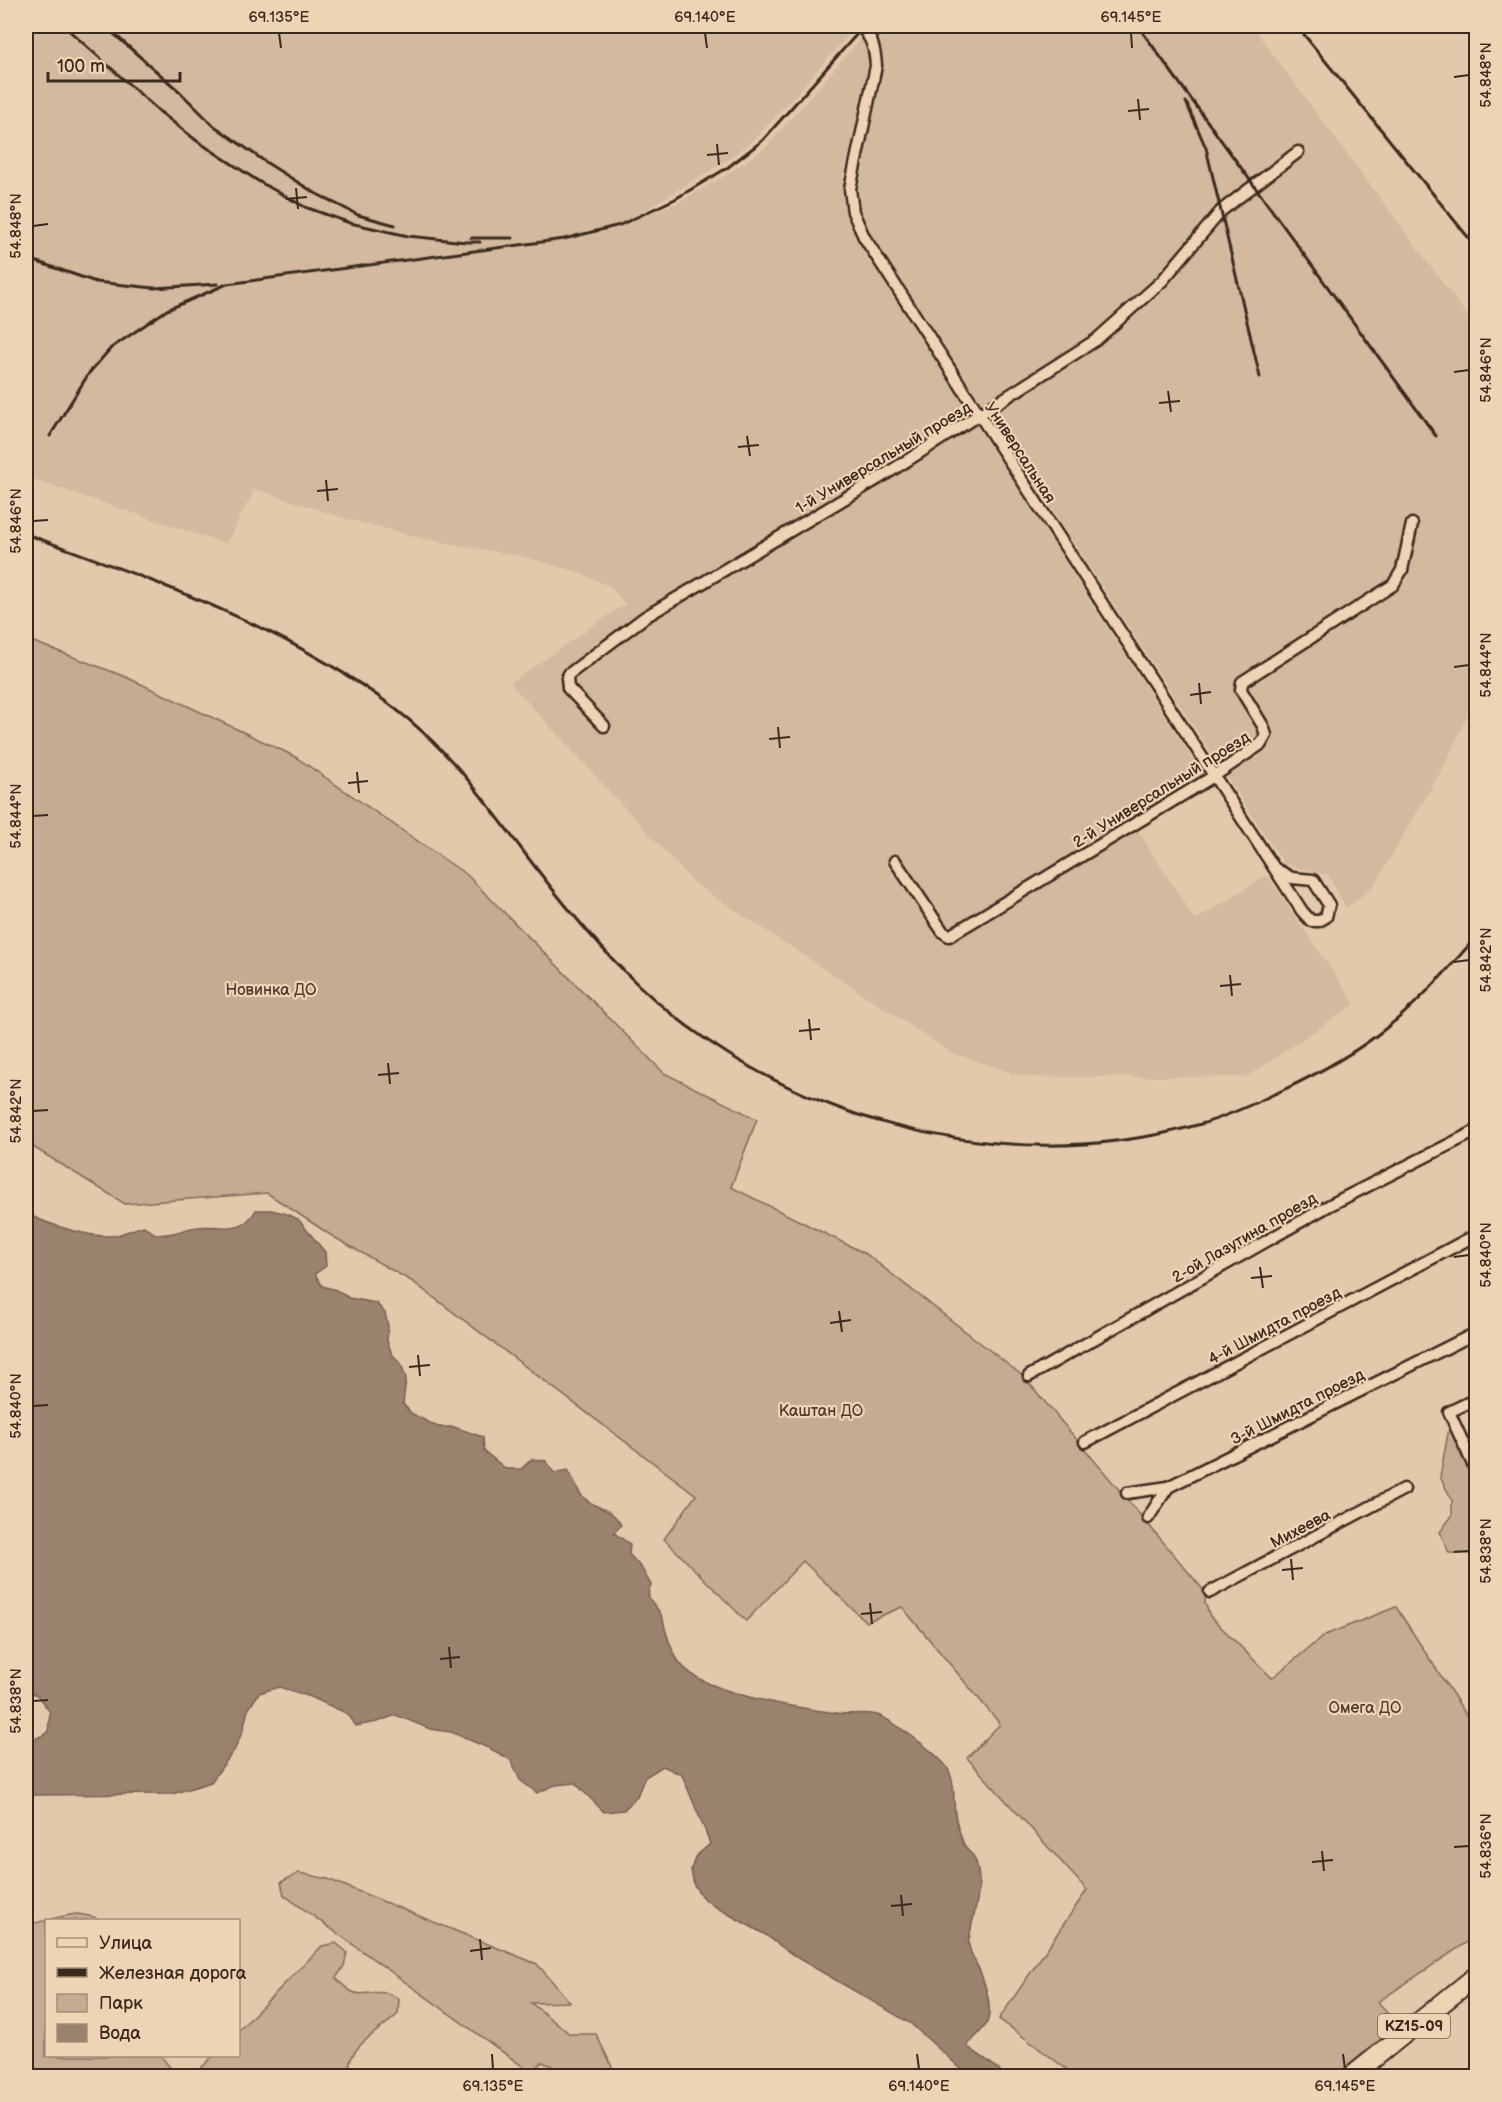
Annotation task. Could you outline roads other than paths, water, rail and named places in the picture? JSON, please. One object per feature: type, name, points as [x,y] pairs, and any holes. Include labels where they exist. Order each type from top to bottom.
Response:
[{"type":"highway","name":"KZ15-09","points":[[1352,2076],[1476,1976]]},
{"type":"street","name":"Универсальная","points":[[860,26],[872,41],[876,53],[876,66],[850,181],[853,212],[864,237],[1214,776],[1274,868],[1309,920],[1320,921],[1326,917],[1329,905],[1316,883],[1308,879],[1292,878],[1274,868]]},
{"type":"street","name":"1-й Универсальный проезд","points":[[604,726],[568,688],[569,674],[645,617],[886,474],[1096,340],[1162,281],[1222,210],[1298,152]]},
{"type":"street","name":"2-й Универсальный проезд","points":[[895,861],[942,932],[949,936],[1214,776],[1261,744],[1266,735],[1263,726],[1240,690],[1242,682],[1393,585],[1402,570],[1412,524]]},
{"type":"street","name":"2-ой Лазутина проезд","points":[[1029,1376],[1330,1205],[1476,1131]]},
{"type":"street","name":"4-й Шмидта проезд","points":[[1085,1442],[1476,1235]]},
{"type":"street","name":"3-й Шмидта проезд","points":[[1127,1493],[1168,1487],[1476,1333]]},
{"type":"street","points":[[1476,1399],[1449,1412],[1476,1471]]},
{"type":"street","points":[[1148,1518],[1168,1487]]},
{"type":"street","name":"Михеева","points":[[1210,1593],[1404,1489]]},
{"type":"water","points":[[256,1210],[271,1210],[298,1219],[325,1252],[326,1266],[315,1274],[322,1286],[336,1290],[349,1298],[376,1303],[385,1313],[388,1326],[387,1341],[392,1354],[401,1364],[406,1378],[403,1404],[412,1414],[438,1427],[454,1427],[483,1437],[484,1451],[506,1469],[521,1469],[532,1459],[546,1461],[554,1473],[568,1470],[582,1496],[592,1504],[613,1514],[621,1525],[614,1533],[630,1544],[629,1554],[642,1569],[651,1585],[650,1599],[661,1615],[674,1652],[679,1662],[691,1673],[707,1683],[752,1698],[836,1713],[877,1715],[913,1737],[946,1766],[952,1780],[955,1816],[963,1843],[974,1857],[978,1869],[979,1889],[969,1947],[984,1982],[989,2005],[988,2020],[985,2026],[967,2046],[1004,2076],[969,2076],[910,2023],[796,1957],[764,1934],[702,1897],[694,1885],[691,1870],[695,1857],[710,1844],[682,1775],[663,1766],[645,1777],[637,1796],[624,1810],[604,1812],[575,1783],[555,1785],[537,1793],[520,1780],[511,1760],[451,1732],[430,1729],[396,1715],[356,1726],[348,1714],[311,1697],[279,1687],[259,1693],[248,1710],[235,1749],[211,1782],[172,1794],[26,1795],[26,1739],[30,1741],[48,1733],[50,1712],[37,1695],[26,1690],[26,1213],[70,1230],[107,1236],[144,1226],[161,1235],[206,1226],[237,1226],[250,1218]]},
{"type":"railway","points":[[64,26],[159,111],[197,141],[258,181],[305,207],[350,223],[408,236],[480,242]]},
{"type":"railway","points":[[105,26],[180,92],[213,125],[267,163],[315,193],[358,215],[395,225]]},
{"type":"railway","points":[[50,436],[89,373],[111,348],[167,310],[227,284],[564,239],[620,225],[675,199],[727,168],[762,141],[864,26]]},
{"type":"railway","points":[[1138,26],[1436,436]]},
{"type":"railway","points":[[1297,26],[1476,247]]},
{"type":"railway","points":[[1186,102],[1206,148],[1260,377]]},
{"type":"railway","points":[[471,238],[513,238]]},
{"type":"railway","points":[[26,258],[96,282],[154,288],[218,284]]},
{"type":"railway","points":[[26,534],[216,607],[262,628],[351,678],[393,707],[430,738],[476,790],[558,896],[598,943],[626,973],[685,1024],[750,1067],[820,1101],[894,1125],[970,1140],[1047,1145],[1125,1140],[1211,1121],[1295,1084],[1361,1047],[1410,1008],[1476,937]]},
{"type":"park label","name":"Новинка ДО","points":[[271,989]]},
{"type":"park label","name":"Каштан ДО","points":[[821,1410]]},
{"type":"park label","name":"Омега ДО","points":[[1365,1707]]}]
